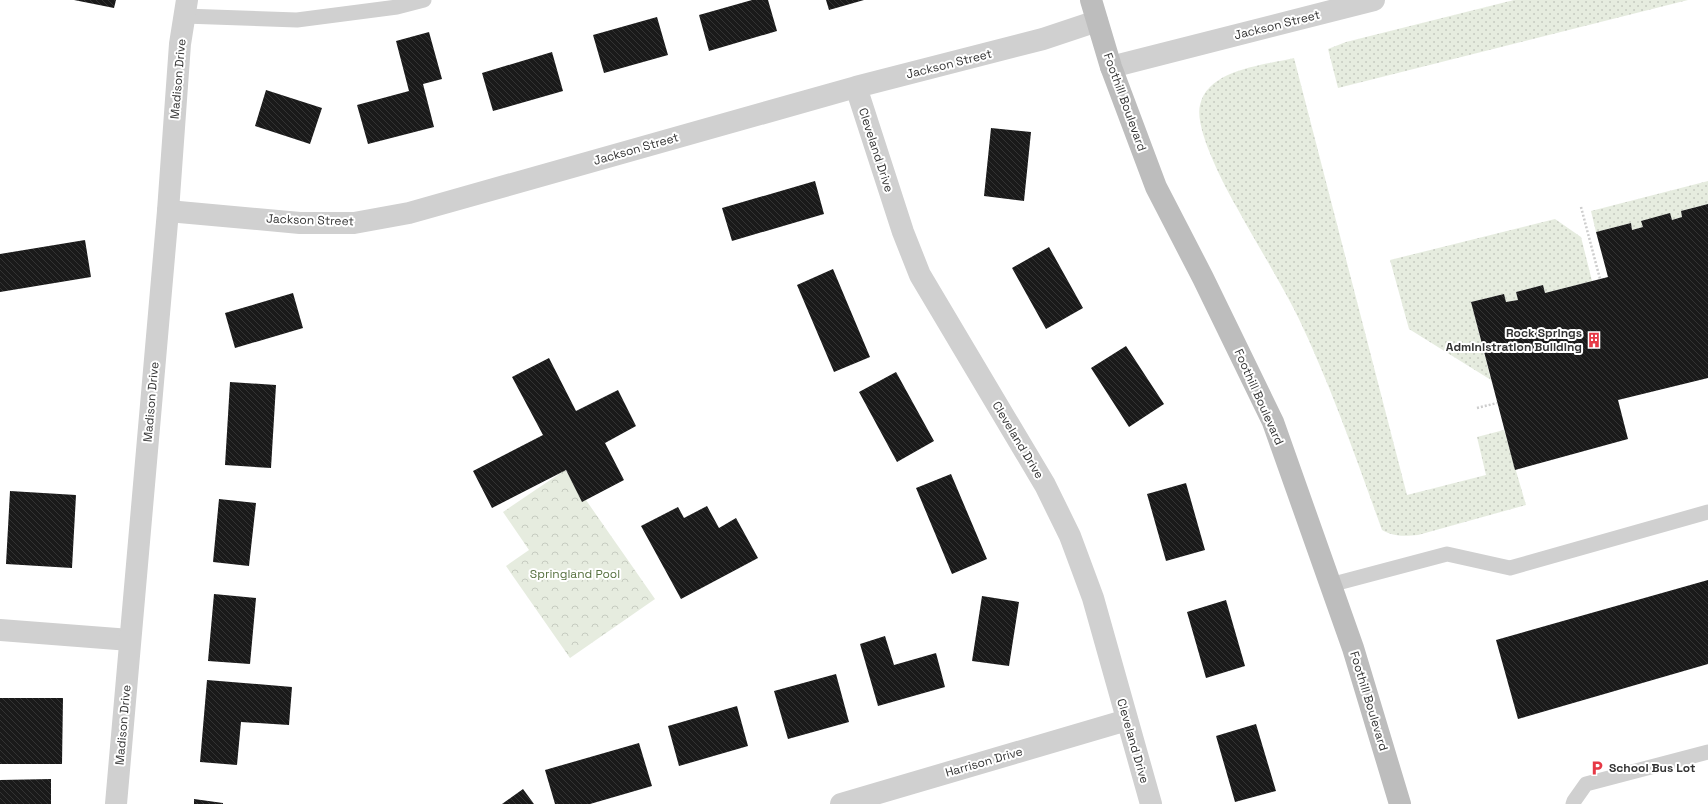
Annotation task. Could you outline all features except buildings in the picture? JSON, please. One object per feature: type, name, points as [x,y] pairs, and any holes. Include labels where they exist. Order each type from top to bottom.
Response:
[{"type":"main road","name":"Foothill Boulevard","points":[[1091,0],[1111,67],[1156,187],[1203,278],[1273,422],[1353,648],[1400,804]]},
{"type":"street","name":"Jackson Street","points":[[1111,67],[1374,0]]},
{"type":"street","name":"Madison Drive","points":[[116,804],[168,211],[180,44],[185,8]]},
{"type":"street","name":"Jackson Street","points":[[168,211],[300,223],[354,223],[409,213],[856,87],[1043,39],[1097,21]]},
{"type":"street","name":"Cleveland Drive","points":[[856,87],[900,225],[920,275],[1045,484],[1070,536],[1093,598],[1151,804]]},
{"type":"street","points":[[0,630],[130,640]]},
{"type":"street","name":"Harrison Drive","points":[[841,804],[1127,720]]},
{"type":"lane","points":[[185,8],[297,20],[397,7],[424,0]]},
{"type":"lane","points":[[1330,585],[1447,554],[1510,568],[1708,512]]},
{"type":"lane","points":[[1574,804],[1574,801],[1586,784],[1708,752]]},
{"type":"path","points":[[1581,207],[1600,279]]},
{"type":"path","points":[[1477,408],[1497,403]]},
{"type":"green space","points":[[1514,0],[1688,0],[1338,88],[1328,49],[1346,42]]},
{"type":"green space","points":[[1294,58],[1407,495],[1486,475],[1477,437],[1504,430],[1526,505],[1418,535],[1395,535],[1382,530],[1343,422],[1310,343],[1291,303],[1224,185],[1211,156],[1201,128],[1199,115],[1200,105],[1205,93],[1214,83],[1226,76],[1254,66]]},
{"type":"green space","points":[[1708,181],[1708,204],[1681,211],[1682,217],[1672,220],[1670,214],[1641,221],[1643,227],[1632,230],[1631,223],[1596,232],[1591,211]]},
{"type":"green space","points":[[1555,219],[1581,237],[1592,281],[1545,293],[1543,285],[1516,292],[1518,300],[1506,302],[1504,294],[1471,302],[1491,380],[1409,329],[1390,260]]},
{"type":"green space","name":"Springland Pool","points":[[565,470],[655,599],[570,658],[506,566],[529,550],[503,512]]},
{"type":"place","name":"Rock Springs Administration Building","points":[[1594,340]]},
{"type":"place","name":"School Bus Lot","points":[[1597,768]]}]
